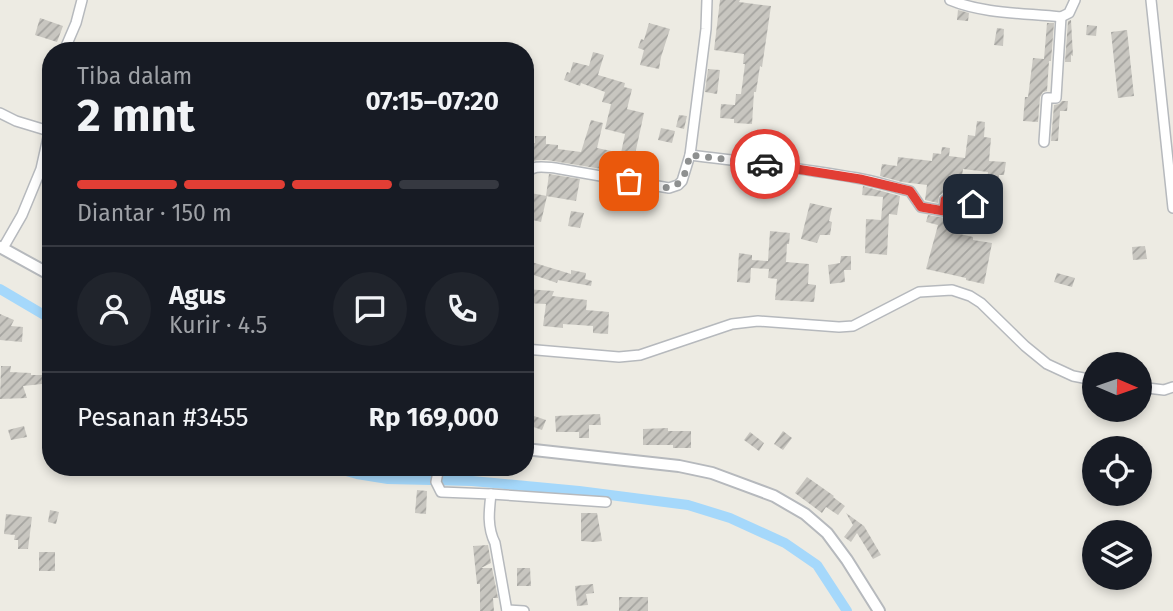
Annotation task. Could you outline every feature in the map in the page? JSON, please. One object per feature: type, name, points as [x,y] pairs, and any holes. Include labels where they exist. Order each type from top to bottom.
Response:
[{"type":"street","points":[[68,42],[82,0]]},
{"type":"street","points":[[534,168],[555,168],[669,188],[678,185],[690,155],[706,29],[707,0]]},
{"type":"street","points":[[950,0],[990,10],[1061,17],[1069,13],[1075,0]]},
{"type":"street","points":[[1151,0],[1173,208]]},
{"type":"street","points":[[1044,142],[1047,98],[1056,98],[1061,17]]},
{"type":"street","points":[[0,113],[42,126]]},
{"type":"street","points":[[690,155],[860,179],[910,191],[921,207],[944,211],[945,200],[973,204]]},
{"type":"street","points":[[42,164],[32,192],[1,250],[42,270]]},
{"type":"street","points":[[534,350],[640,355],[732,324],[758,321],[853,326],[919,292],[952,290],[981,303],[1024,346],[1047,364],[1082,378]]},
{"type":"street","points":[[1152,389],[1164,390],[1173,387]]},
{"type":"street","points":[[534,450],[679,466],[712,473],[774,496],[805,514],[827,533],[878,611]]},
{"type":"street","points":[[437,476],[436,482],[441,492],[606,502]]},
{"type":"street","points":[[491,494],[490,534],[495,543],[507,610],[524,611]]},
{"type":"building","points":[[720,0],[740,0],[739,2],[771,6],[762,67],[760,66],[754,92],[752,124],[734,123],[734,119],[720,118],[721,104],[735,105],[736,94],[741,94],[745,64],[744,54],[714,50]]},
{"type":"building","points":[[958,10],[969,13],[968,21],[957,20]]},
{"type":"building","points":[[40,18],[63,26],[57,42],[35,35]]},
{"type":"building","points":[[1071,20],[1073,56],[1071,55],[1071,62],[1065,62],[1068,21]]},
{"type":"building","points":[[649,23],[670,29],[659,69],[640,65],[644,50],[638,48],[641,39],[644,40]]},
{"type":"building","points":[[1047,23],[1054,23],[1047,91],[1040,97],[1038,122],[1023,121],[1033,58],[1044,59]]},
{"type":"building","points":[[1087,25],[1097,26],[1096,36],[1086,35]]},
{"type":"building","points":[[997,28],[1004,29],[1003,46],[994,45]]},
{"type":"building","points":[[1127,30],[1134,96],[1118,98],[1111,32]]},
{"type":"building","points":[[593,52],[604,55],[598,75],[625,83],[624,87],[632,89],[627,109],[644,113],[631,173],[603,167],[534,161],[535,136],[546,136],[546,144],[558,145],[558,149],[581,152],[591,120],[603,123],[597,148],[621,153],[625,134],[605,129],[611,104],[602,102],[605,92],[564,80],[567,72],[570,73],[573,62],[589,66]]},
{"type":"building","points":[[708,69],[720,70],[717,94],[705,92]]},
{"type":"building","points":[[1068,101],[1067,111],[1060,111],[1058,141],[1051,141],[1054,105]]},
{"type":"building","points":[[679,115],[687,116],[684,129],[676,127]]},
{"type":"building","points":[[977,121],[985,122],[984,137],[991,138],[989,161],[1006,162],[1004,175],[999,175],[995,207],[984,206],[988,172],[963,169],[960,189],[962,195],[943,193],[939,196],[938,203],[925,200],[927,185],[880,176],[882,164],[897,166],[898,157],[932,161],[933,153],[941,154],[942,147],[950,148],[949,156],[965,158],[968,135],[975,136]]},
{"type":"building","points":[[661,128],[675,131],[672,143],[658,140]]},
{"type":"building","points":[[549,174],[580,179],[576,201],[546,196]]},
{"type":"building","points":[[863,186],[900,196],[897,215],[889,214],[887,255],[865,253],[866,219],[881,220],[883,197],[862,195]]},
{"type":"building","points":[[534,194],[547,196],[541,222],[534,220]]},
{"type":"building","points":[[810,203],[832,208],[830,235],[820,235],[817,243],[801,239]]},
{"type":"building","points":[[951,208],[956,209],[951,232],[992,243],[984,284],[926,269],[938,225],[926,222],[928,215],[946,218],[950,215]]},
{"type":"building","points":[[571,211],[584,213],[580,228],[568,226]]},
{"type":"building","points":[[770,231],[790,233],[786,262],[809,264],[808,284],[816,285],[814,302],[775,300],[777,279],[768,278],[769,269],[751,268],[750,283],[737,282],[739,253],[752,255],[752,260],[768,261]]},
{"type":"building","points":[[1145,246],[1147,259],[1133,260],[1132,247]]},
{"type":"building","points":[[841,256],[851,256],[851,270],[844,270],[845,282],[830,284],[828,265],[840,263]]},
{"type":"building","points":[[534,263],[571,274],[571,270],[586,273],[585,279],[592,281],[591,286],[558,280],[557,283],[534,275]]},
{"type":"building","points":[[1057,273],[1075,278],[1072,287],[1054,282]]},
{"type":"building","points":[[534,290],[554,291],[552,296],[587,300],[586,310],[609,312],[608,334],[593,333],[593,326],[543,326],[546,304],[534,303]]},
{"type":"building","points":[[0,314],[14,320],[11,326],[23,327],[22,342],[0,340]]},
{"type":"building","points":[[1,366],[11,366],[10,372],[42,375],[42,384],[23,386],[27,398],[0,399]]},
{"type":"building","points":[[600,414],[601,425],[589,425],[589,438],[579,438],[579,432],[556,432],[555,416]]},
{"type":"building","points":[[534,416],[546,420],[542,430],[534,427]]},
{"type":"building","points":[[24,426],[27,437],[11,440],[8,430]]},
{"type":"building","points":[[668,428],[668,431],[691,431],[691,448],[643,445],[643,429]]},
{"type":"building","points":[[783,431],[792,438],[783,450],[774,444]]},
{"type":"building","points":[[750,432],[764,443],[759,451],[744,440]]},
{"type":"building","points":[[807,477],[845,506],[838,515],[826,507],[822,513],[795,493]]},
{"type":"building","points":[[417,490],[427,491],[426,514],[415,513]]},
{"type":"building","points":[[50,510],[59,512],[56,524],[48,522]]},
{"type":"building","points":[[581,513],[597,513],[602,541],[581,541]]},
{"type":"building","points":[[846,513],[864,526],[881,555],[873,559],[857,533],[851,542],[844,537],[853,525]]},
{"type":"building","points":[[6,514],[32,517],[28,549],[18,549],[15,535],[4,534]]},
{"type":"building","points":[[488,545],[491,563],[481,568],[492,568],[498,598],[493,598],[494,611],[480,611],[480,584],[477,584],[473,546]]},
{"type":"building","points":[[39,552],[55,552],[55,571],[39,571]]},
{"type":"building","points":[[517,568],[530,568],[531,586],[517,586]]},
{"type":"building","points":[[593,584],[594,593],[586,594],[588,605],[577,606],[575,586]]},
{"type":"building","points":[[619,597],[648,597],[648,611],[619,611]]},
{"type":"waterway","points":[[0,289],[42,314]]},
{"type":"waterway","points":[[369,476],[472,481],[688,505],[730,518],[785,543],[817,565],[847,611]]},
{"type":"way so far","points":[[629,181],[674,187],[684,176],[690,155],[765,164]]},
{"type":"route","points":[[765,164],[860,179],[910,191],[921,207],[944,211],[945,200],[973,204]]}]
